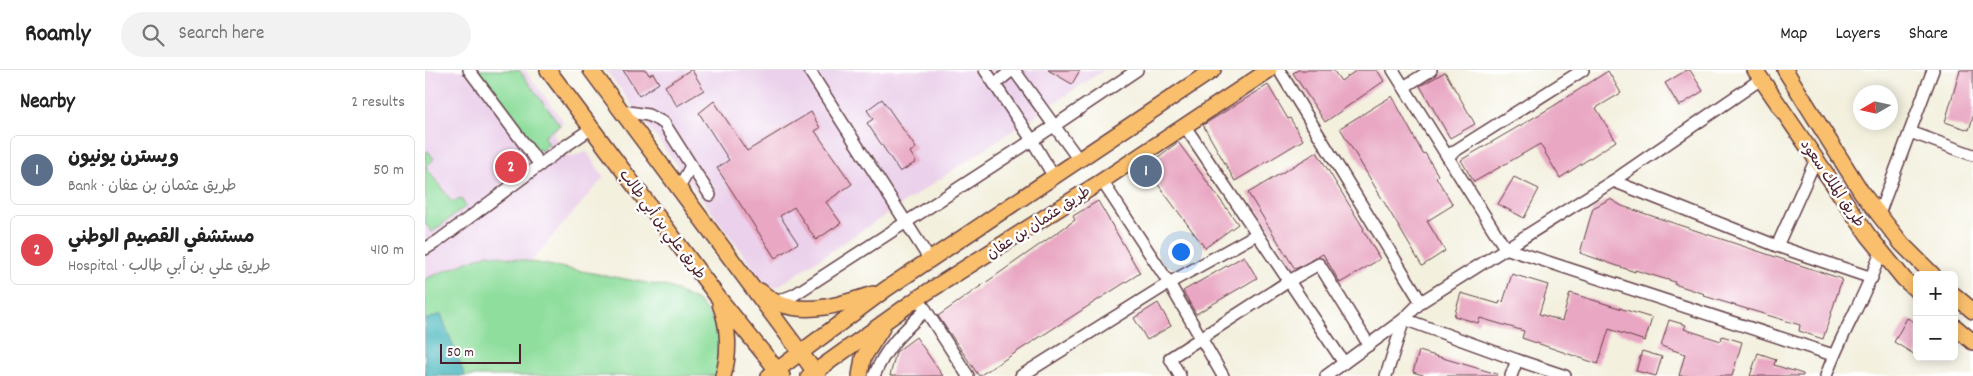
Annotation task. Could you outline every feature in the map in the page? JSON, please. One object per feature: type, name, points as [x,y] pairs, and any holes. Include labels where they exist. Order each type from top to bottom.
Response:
[{"type":"main road","name":"طريق علي بن أبي طالب","points":[[548,70],[776,374]]},
{"type":"main road","points":[[591,70],[738,271],[800,352],[814,375]]},
{"type":"main road","name":"طريق عثمان بن عفان","points":[[776,374],[800,352],[886,289],[1213,70]]},
{"type":"main road","name":"طريق عثمان بن عفان","points":[[814,375],[889,318],[922,304],[1184,125],[1269,70]]},
{"type":"main road","name":"طريق الملك سعود","points":[[1787,71],[1863,193],[1902,244],[1929,271]]},
{"type":"main road","name":"طريق الملك سعود","points":[[1758,74],[1868,236],[1913,287]]},
{"type":"main road","points":[[738,271],[757,289],[776,302],[807,310],[841,304],[886,289]]},
{"type":"main road","points":[[717,296],[726,318],[727,348],[723,376]]},
{"type":"main road","points":[[1958,298],[1973,311]]},
{"type":"main road","points":[[860,376],[863,358],[889,318]]},
{"type":"main road","points":[[1958,329],[1973,342]]},
{"type":"street","points":[[469,70],[540,165]]},
{"type":"street","points":[[809,70],[930,260]]},
{"type":"street","points":[[985,70],[1032,140],[1054,177]]},
{"type":"street","points":[[995,84],[1013,70],[1079,160]]},
{"type":"street","points":[[776,302],[794,295],[1137,70]]},
{"type":"street","points":[[1279,70],[1421,302]]},
{"type":"street","points":[[1393,70],[1505,248],[1833,355]]},
{"type":"street","points":[[1404,87],[1431,70]]},
{"type":"street","points":[[1447,156],[1583,70]]},
{"type":"street","points":[[1879,214],[1933,70]]},
{"type":"street","points":[[1326,376],[1404,319],[1421,302],[1613,181],[1758,74]]},
{"type":"street","points":[[622,111],[648,115],[664,123],[710,195]]},
{"type":"street","points":[[1184,125],[1344,362]]},
{"type":"street","points":[[425,249],[438,242],[592,128]]},
{"type":"street","points":[[1910,132],[1973,156]]},
{"type":"street","points":[[1777,246],[1816,159]]},
{"type":"street","points":[[679,188],[691,166]]},
{"type":"street","points":[[1102,181],[1169,283],[1223,376]]},
{"type":"street","points":[[1613,181],[1777,246],[1872,278]]},
{"type":"street","points":[[1021,376],[1169,283],[1257,234]]},
{"type":"street","points":[[1826,376],[1833,355],[1872,278],[1881,252]]},
{"type":"street","points":[[1180,376],[1170,358],[1289,281],[1319,264],[1369,345]]},
{"type":"street","points":[[874,376],[883,355],[922,304],[968,376]]},
{"type":"street","points":[[1404,319],[1565,376]]},
{"type":"street","points":[[1386,376],[1404,319]]},
{"type":"street","points":[[1511,376],[1517,360]]},
{"type":"shaded area","points":[[425,70],[525,70],[564,122],[553,134],[568,157],[587,152],[604,177],[528,265],[425,281]]},
{"type":"shaded area","points":[[606,70],[1104,70],[777,287],[767,286]]},
{"type":"green space","points":[[475,70],[519,70],[560,125],[544,136],[549,144],[541,151],[529,144]]},
{"type":"green space","points":[[428,151],[434,159],[426,167],[452,202],[461,199],[466,206],[432,232],[425,223],[425,153]]},
{"type":"green space","points":[[488,254],[669,287],[699,302],[718,327],[721,351],[717,376],[425,376],[425,279]]},
{"type":"water","points":[[441,314],[465,376],[425,376],[425,320]]},
{"type":"building","points":[[623,70],[646,70],[649,75],[653,73],[659,83],[639,96]]},
{"type":"building","points":[[692,70],[704,90],[677,106],[665,86]]},
{"type":"building","points":[[1048,70],[1080,70],[1072,84]]},
{"type":"building","points":[[1298,70],[1333,70],[1341,81],[1357,70],[1377,70],[1384,81],[1325,122],[1293,73]]},
{"type":"building","points":[[1690,70],[1703,91],[1679,106],[1665,83]]},
{"type":"building","points":[[1960,70],[1973,70],[1973,117],[1969,130],[1945,122]]},
{"type":"building","points":[[1608,71],[1621,93],[1596,108],[1616,141],[1560,178],[1540,144],[1474,182],[1461,160],[1552,107]]},
{"type":"building","points":[[1445,72],[1475,124],[1450,138],[1420,86]]},
{"type":"building","points":[[1268,85],[1303,140],[1235,181],[1203,125]]},
{"type":"building","points":[[1392,96],[1423,154],[1425,153],[1438,175],[1436,177],[1453,205],[1427,221],[1445,251],[1422,266],[1340,128]]},
{"type":"building","points":[[882,99],[916,148],[910,152],[916,162],[900,172],[867,123],[873,119],[867,110]]},
{"type":"building","points":[[714,101],[747,151],[811,112],[820,128],[815,131],[852,184],[826,202],[841,223],[816,240],[794,207],[780,216],[798,243],[775,258],[717,168],[729,160],[699,113]]},
{"type":"building","points":[[1178,142],[1238,224],[1205,248],[1145,167]]},
{"type":"building","points":[[1317,152],[1380,259],[1340,283],[1323,254],[1295,269],[1248,193]]},
{"type":"building","points":[[1514,177],[1539,189],[1524,218],[1498,204]]},
{"type":"building","points":[[1610,199],[1622,206],[1842,279],[1823,339],[1799,331],[1800,325],[1704,296],[1705,294],[1674,284],[1675,282],[1635,270],[1635,272],[1580,253],[1593,208]]},
{"type":"building","points":[[1098,201],[1140,273],[979,376],[938,316],[1075,220],[1073,216]]},
{"type":"building","points":[[1244,256],[1257,278],[1196,314],[1183,291]]},
{"type":"building","points":[[1512,274],[1548,285],[1539,314],[1562,321],[1570,293],[1652,318],[1645,341],[1609,329],[1598,364],[1522,338],[1524,331],[1480,318],[1478,323],[1454,316],[1461,293],[1499,304],[1500,301],[1503,302]]},
{"type":"building","points":[[1158,303],[1171,326],[1147,340],[1134,318]]},
{"type":"building","points":[[1907,318],[1913,321],[1913,354],[1894,342]]},
{"type":"building","points":[[1669,320],[1686,325],[1684,329],[1721,341],[1722,336],[1742,342],[1732,376],[1679,376],[1685,354],[1661,346]]},
{"type":"building","points":[[916,337],[943,376],[890,376],[896,352]]},
{"type":"building","points":[[1419,351],[1497,374],[1496,376],[1426,376],[1413,372]]},
{"type":"building","points":[[1642,351],[1662,357],[1656,376],[1636,371]]},
{"type":"building","points":[[1758,353],[1776,359],[1774,365],[1803,374],[1803,376],[1750,376]]},
{"type":"place","name":"مستشفي القصيم الوطني","points":[[511,167]]},
{"type":"place","name":"ويسترن يونيون","points":[[1146,171]]}]
